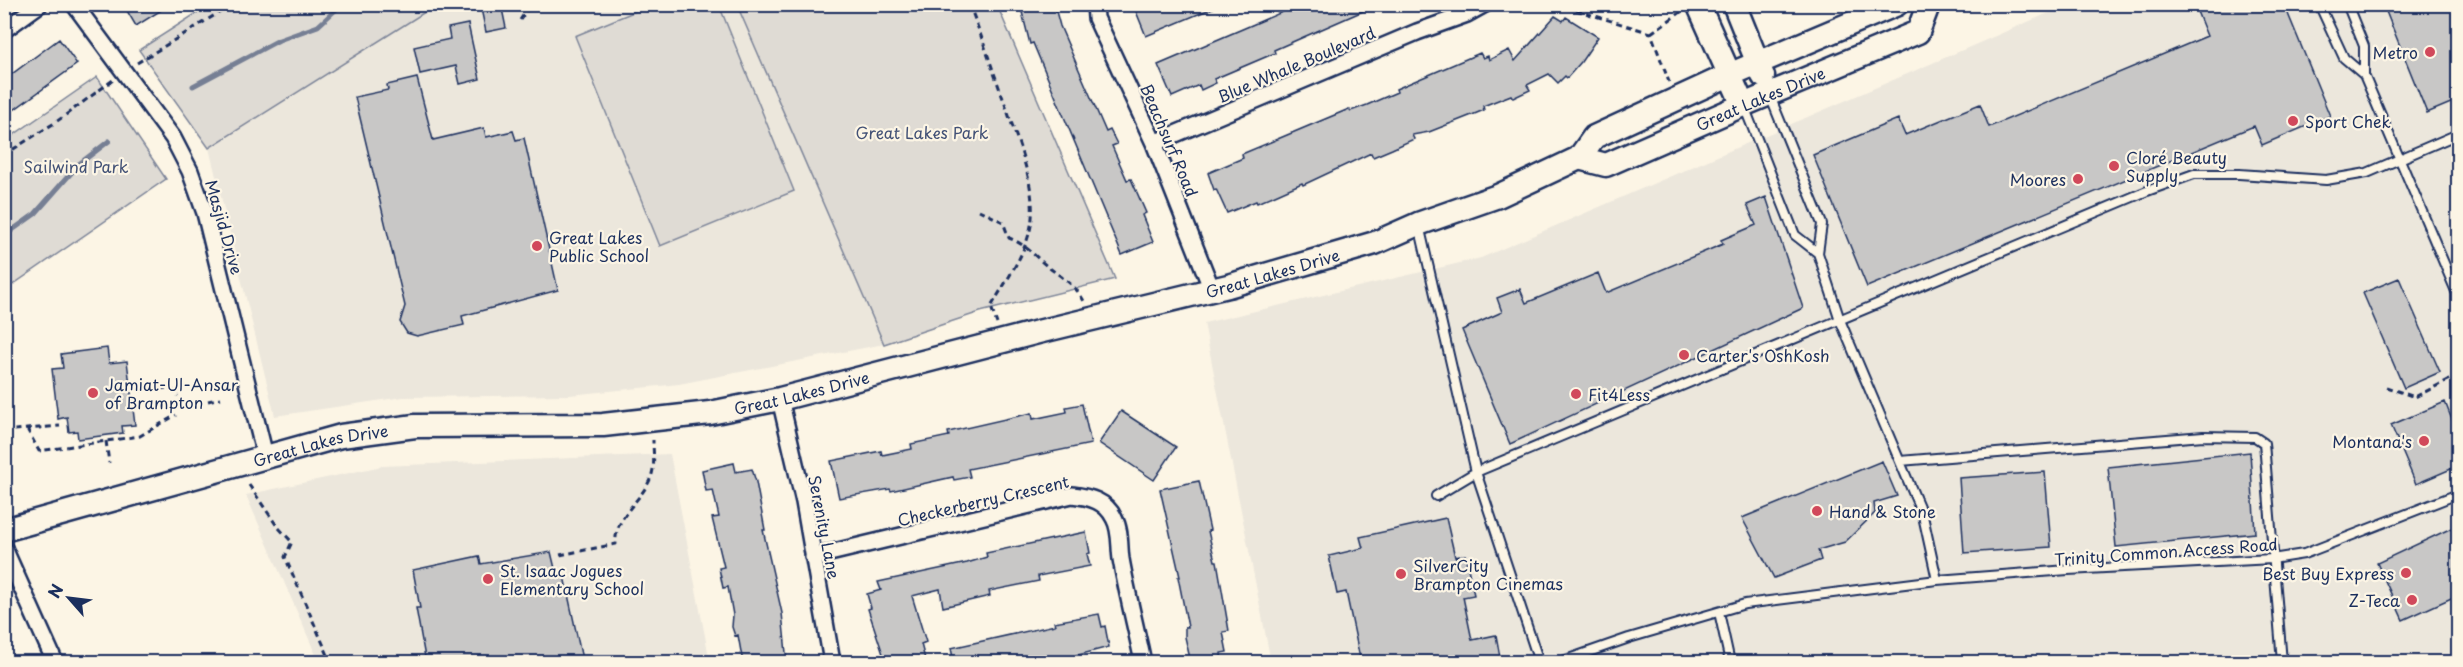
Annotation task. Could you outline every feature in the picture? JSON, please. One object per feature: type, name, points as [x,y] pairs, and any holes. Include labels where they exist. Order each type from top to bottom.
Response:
[{"type":"street","points":[[4,30],[40,4]]},
{"type":"street","name":"Masjid Drive","points":[[74,4],[173,138],[190,171],[205,213],[265,456]]},
{"type":"street","name":"Beachsurf Road","points":[[1095,4],[1096,18],[1154,142],[1212,290]]},
{"type":"street","name":"Blue Whale Boulevard","points":[[1154,142],[1406,37],[1467,14],[1485,4]]},
{"type":"street","points":[[1734,4],[1769,94]]},
{"type":"street","name":"Great Lakes Drive","points":[[4,530],[341,436],[415,426],[603,425],[710,413],[780,399],[1212,290],[1375,243],[1418,224],[1498,196],[1579,158],[1594,137],[1729,75],[1897,4]]},
{"type":"street","name":"Great Lakes Drive","points":[[1579,158],[1606,165],[1918,32],[1925,6]]},
{"type":"street","points":[[1700,7],[1743,105]]},
{"type":"street","name":"Serenity Lane","points":[[780,399],[804,502],[832,663]]},
{"type":"street","name":"Checkerberry Crescent","points":[[813,557],[1072,495],[1088,497],[1104,504],[1114,518],[1143,663]]},
{"type":"street","points":[[4,548],[55,663]]},
{"type":"lane","points":[[2319,4],[2344,58],[2364,75]]},
{"type":"lane","points":[[2347,4],[2364,46],[2364,75],[2402,159],[2458,296]]},
{"type":"lane","points":[[1769,94],[1822,224],[1818,253],[1840,320],[1923,516],[1937,580]]},
{"type":"lane","points":[[1743,105],[1795,235],[1818,253]]},
{"type":"lane","points":[[1436,496],[1476,472],[2102,210],[2194,174],[2239,174],[2326,180],[2367,173],[2458,134]]},
{"type":"lane","points":[[1418,224],[1476,472],[1539,663]]},
{"type":"lane","points":[[1900,461],[2204,436],[2255,437],[2264,443],[2282,663]]},
{"type":"lane","name":"Trinity Common Access Road","points":[[1560,663],[1629,638],[1745,604],[1937,580],[2272,559],[2304,554],[2458,494]]},
{"type":"lane","points":[[1719,612],[1730,663]]},
{"type":"path","points":[[133,66],[233,4]]},
{"type":"path","points":[[520,20],[531,4]]},
{"type":"path","points":[[969,4],[1027,171],[1032,207],[1030,232],[1025,245],[991,308],[1003,341]]},
{"type":"path","points":[[1556,4],[1651,33]]},
{"type":"path","points":[[1651,33],[1680,12],[1700,7]]},
{"type":"path","points":[[1651,33],[1665,76],[1678,99]]},
{"type":"path","points":[[4,155],[56,122],[114,79]]},
{"type":"path","points":[[979,210],[1003,222],[1010,238],[1025,245],[1046,265],[1072,283],[1094,318]]},
{"type":"path","points":[[2386,387],[2415,397],[2458,375]]},
{"type":"path","points":[[139,390],[170,388],[178,396]]},
{"type":"path","points":[[208,401],[221,398]]},
{"type":"path","points":[[27,429],[39,451],[140,436],[176,415]]},
{"type":"path","points":[[560,555],[616,544],[615,536],[621,522],[652,475],[652,419]]},
{"type":"path","points":[[4,431],[60,426]]},
{"type":"path","points":[[106,441],[109,463]]},
{"type":"path","points":[[249,485],[277,526],[292,542],[285,557],[330,663]]},
{"type":"shaded area","name":"Great Lakes Public School","points":[[436,5],[737,5],[884,344],[679,384],[570,395],[403,397],[275,416],[209,148]]},
{"type":"shaded area","points":[[2067,5],[2458,5],[2458,662],[1271,662],[1204,323],[1481,258]]},
{"type":"shaded area","name":"St. Isaac Jogues Elementary School","points":[[670,454],[710,662],[319,662],[246,495],[382,466]]},
{"type":"green space","points":[[211,4],[436,5],[209,148],[139,50]]},
{"type":"green space","points":[[653,4],[719,5],[794,191],[660,246],[575,36]]},
{"type":"green space","name":"Great Lakes Park","points":[[737,5],[997,5],[1115,279],[980,312],[884,344]]},
{"type":"green space","name":"Sailwind Park","points":[[97,77],[166,179],[5,290],[5,141]]},
{"type":"building","points":[[123,4],[171,4],[136,26]]},
{"type":"building","points":[[480,4],[501,4],[506,28],[486,32]]},
{"type":"building","points":[[1020,4],[1054,4],[1060,26],[1106,132],[1110,130],[1117,144],[1112,146],[1127,180],[1131,179],[1146,213],[1142,215],[1153,242],[1122,255],[1033,43],[1030,44]]},
{"type":"building","points":[[1133,4],[1220,4],[1220,5],[1146,36]]},
{"type":"building","points":[[1301,4],[1379,4],[1274,50],[1275,53],[1214,79],[1216,83],[1201,90],[1199,85],[1172,97],[1158,65]]},
{"type":"building","points":[[2194,4],[2284,4],[2330,116],[2262,145],[2254,126],[1867,287],[1813,155],[1898,119],[1905,135],[1980,104],[1989,127],[2207,36]]},
{"type":"building","name":"Metro","points":[[2383,4],[2458,4],[2458,100],[2427,113]]},
{"type":"building","points":[[1555,16],[1563,21],[1566,17],[1598,37],[1581,62],[1567,78],[1565,76],[1558,83],[1549,74],[1527,85],[1530,90],[1513,98],[1511,95],[1483,106],[1484,110],[1429,132],[1412,135],[1414,139],[1373,157],[1371,153],[1303,185],[1302,183],[1257,203],[1256,201],[1227,213],[1216,189],[1214,190],[1208,173],[1243,158],[1242,154],[1349,109],[1351,111],[1367,105],[1397,92],[1396,89],[1480,53],[1483,58],[1488,56],[1489,60],[1509,50],[1515,61]]},
{"type":"building","points":[[468,24],[480,79],[460,84],[456,66],[420,74],[414,47],[450,39],[448,28]]},
{"type":"building","points":[[59,39],[77,64],[4,117],[4,80]]},
{"type":"building","points":[[417,78],[433,140],[484,128],[486,137],[513,131],[516,140],[524,138],[558,290],[462,316],[464,325],[417,336],[407,333],[400,322],[405,306],[355,97],[388,90],[387,85]]},
{"type":"building","points":[[1766,197],[1803,308],[1510,444],[1462,330],[1502,312],[1497,298],[1520,289],[1526,303],[1598,273],[1606,293],[1723,244],[1721,240],[1756,225],[1747,205]]},
{"type":"building","points":[[2399,278],[2440,372],[2404,388],[2363,293]]},
{"type":"building","name":"Jamiat-Ul-Ansar of Brampton","points":[[107,348],[109,363],[127,361],[135,425],[122,426],[123,433],[78,439],[77,431],[69,432],[67,417],[58,419],[52,369],[63,368],[61,354]]},
{"type":"building","points":[[2445,402],[2458,435],[2458,466],[2416,484],[2391,425]]},
{"type":"building","points":[[1082,404],[1091,444],[968,469],[970,477],[954,480],[953,477],[891,491],[890,489],[839,498],[831,461],[881,451],[882,455],[912,449],[911,444],[949,436],[948,432],[1032,413],[1033,419],[1067,412],[1066,407]]},
{"type":"building","points":[[1121,411],[1176,447],[1154,480],[1099,443]]},
{"type":"building","points":[[2250,452],[2255,533],[2116,547],[2108,467]]},
{"type":"building","points":[[1882,461],[1897,496],[1874,503],[1875,513],[1845,542],[1818,550],[1821,560],[1774,578],[1742,518]]},
{"type":"building","points":[[734,463],[736,472],[752,469],[756,482],[765,530],[763,530],[782,613],[787,663],[743,663],[738,635],[735,636],[732,627],[733,615],[728,587],[723,588],[719,568],[724,567],[712,518],[719,517],[713,490],[706,491],[702,470]]},
{"type":"building","points":[[2045,472],[2051,547],[1964,553],[1959,478]]},
{"type":"building","points":[[1199,481],[1210,530],[1208,531],[1215,561],[1217,561],[1229,631],[1223,632],[1227,652],[1221,653],[1222,663],[1191,663],[1185,637],[1185,627],[1188,627],[1178,577],[1180,577],[1160,489]]},
{"type":"building","name":"SilverCity Brampton Cinemas","points":[[1446,518],[1455,557],[1465,555],[1474,595],[1463,597],[1472,640],[1496,635],[1501,663],[1361,663],[1346,592],[1337,594],[1329,556],[1363,548],[1360,537]]},
{"type":"building","points":[[2458,525],[2458,595],[2403,620],[2377,563]]},
{"type":"building","points":[[1086,532],[1090,566],[1038,576],[1039,581],[989,591],[990,596],[943,607],[940,589],[912,596],[926,642],[921,644],[926,663],[886,663],[868,609],[871,608],[867,594],[881,590],[878,582],[967,563],[987,557],[986,553]]},
{"type":"building","points":[[551,552],[557,577],[564,576],[582,659],[571,663],[426,663],[416,608],[420,608],[413,570],[479,556],[481,564]]},
{"type":"building","points":[[1099,614],[1102,627],[1105,626],[1109,647],[1048,663],[954,663],[951,648],[1055,625],[1054,622]]},
{"type":"waterway","points":[[193,86],[279,40],[318,26],[342,4]]},
{"type":"waterway","points":[[4,236],[35,214],[79,164],[109,141]]},
{"type":"place","name":"Metro","points":[[2430,52]]},
{"type":"place","name":"Sport Chek","points":[[2293,121]]},
{"type":"place","name":"Cloré Beauty Supply","points":[[2114,166]]},
{"type":"place","name":"Moores","points":[[2078,179]]},
{"type":"place","name":"Great Lakes Public School","points":[[537,246]]},
{"type":"place","name":"Carter's OshKosh","points":[[1684,355]]},
{"type":"place","name":"Jamiat-Ul-Ansar of Brampton","points":[[93,393]]},
{"type":"place","name":"Fit4Less","points":[[1576,394]]},
{"type":"place","name":"Montana's","points":[[2424,441]]},
{"type":"place","name":"Hand & Stone","points":[[1817,511]]},
{"type":"place","name":"Best Buy Express","points":[[2406,573]]},
{"type":"place","name":"SilverCity Brampton Cinemas","points":[[1401,574]]},
{"type":"place","name":"St. Isaac Jogues Elementary School","points":[[488,579]]},
{"type":"place","name":"Z-Teca","points":[[2412,600]]}]
